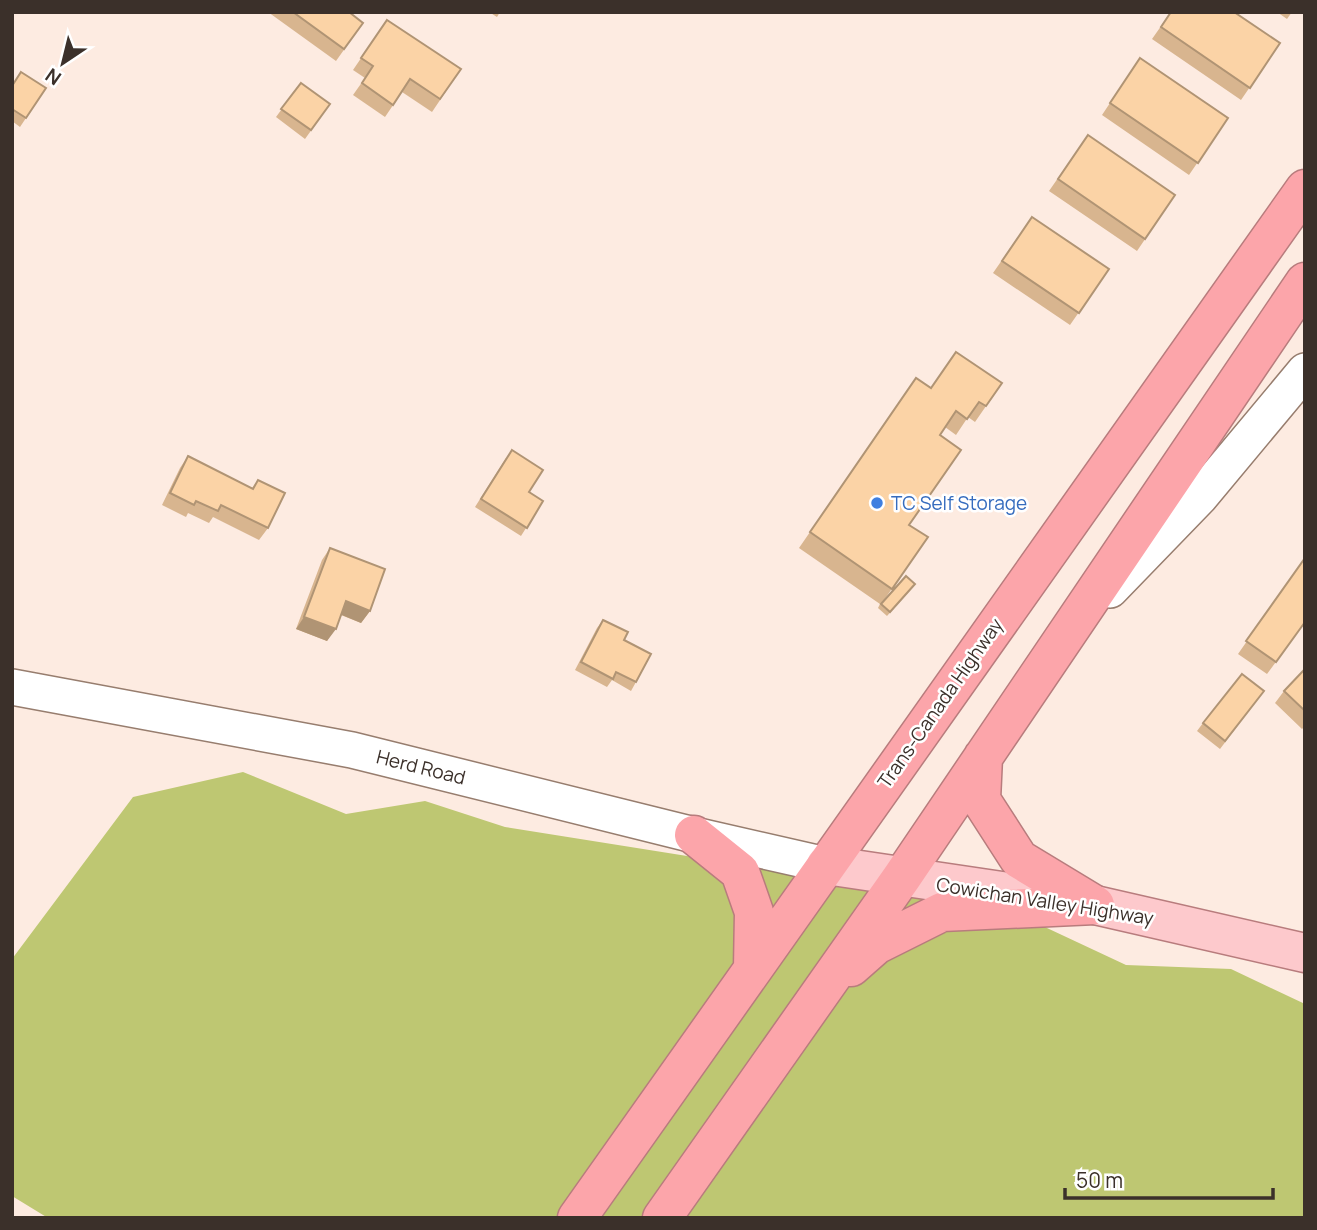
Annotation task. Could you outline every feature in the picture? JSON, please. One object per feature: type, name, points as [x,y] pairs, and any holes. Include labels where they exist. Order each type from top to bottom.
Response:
[{"type":"highway","name":"Trans-Canada Highway","points":[[577,1218],[1305,189]]},
{"type":"highway","points":[[663,1218],[902,877],[1305,282]]},
{"type":"highway","points":[[982,757],[981,800],[1020,859],[1095,905]]},
{"type":"highway","points":[[694,835],[740,872],[754,912],[753,968]]},
{"type":"highway","points":[[819,996],[876,945],[942,912],[1095,905]]},
{"type":"main road","name":"Cowichan Valley Highway","points":[[826,864],[1095,905],[1305,953]]},
{"type":"street","points":[[1059,643],[1200,497],[1305,371]]},
{"type":"street","name":"Herd Road","points":[[12,687],[352,750],[694,835],[826,864]]},
{"type":"green space","points":[[243,772],[346,814],[425,801],[505,827],[1000,906],[1126,965],[1231,969],[1305,1004],[1305,1218],[48,1218],[12,1196],[12,959],[133,797]]},
{"type":"building","points":[[293,12],[349,12],[363,23],[344,49]]},
{"type":"building","points":[[1171,12],[1234,12],[1280,43],[1250,88],[1161,27]]},
{"type":"building","points":[[387,20],[461,69],[440,99],[410,79],[393,105],[362,83],[373,66],[361,58]]},
{"type":"building","points":[[1140,58],[1228,118],[1198,163],[1110,103]]},
{"type":"building","points":[[21,72],[46,88],[26,118],[12,109],[12,86]]},
{"type":"building","points":[[301,83],[330,104],[311,130],[281,109]]},
{"type":"building","points":[[1088,135],[1175,195],[1145,239],[1058,179]]},
{"type":"building","points":[[1032,217],[1109,269],[1079,313],[1002,261]]},
{"type":"building","name":"TC Self Storage","points":[[956,352],[1002,383],[986,406],[979,402],[967,419],[956,411],[940,435],[961,450],[909,525],[928,537],[892,589],[810,532],[916,378],[931,388]]},
{"type":"building","points":[[512,450],[543,470],[529,492],[543,501],[527,528],[481,499]]},
{"type":"building","points":[[188,456],[253,489],[258,480],[285,493],[268,528],[221,505],[218,511],[196,501],[194,505],[170,493]]},
{"type":"building","points":[[330,548],[385,569],[370,611],[346,601],[336,629],[304,617]]},
{"type":"building","points":[[1305,558],[1305,622],[1276,662],[1246,641]]},
{"type":"building","points":[[906,576],[915,584],[890,612],[881,604]]},
{"type":"building","points":[[603,620],[628,632],[624,640],[651,654],[636,682],[616,672],[613,679],[581,662]]},
{"type":"building","points":[[1303,671],[1305,673],[1305,711],[1284,691]]},
{"type":"building","points":[[1242,674],[1264,691],[1225,741],[1203,723]]},
{"type":"place","name":"TC Self Storage","points":[[877,503]]}]
